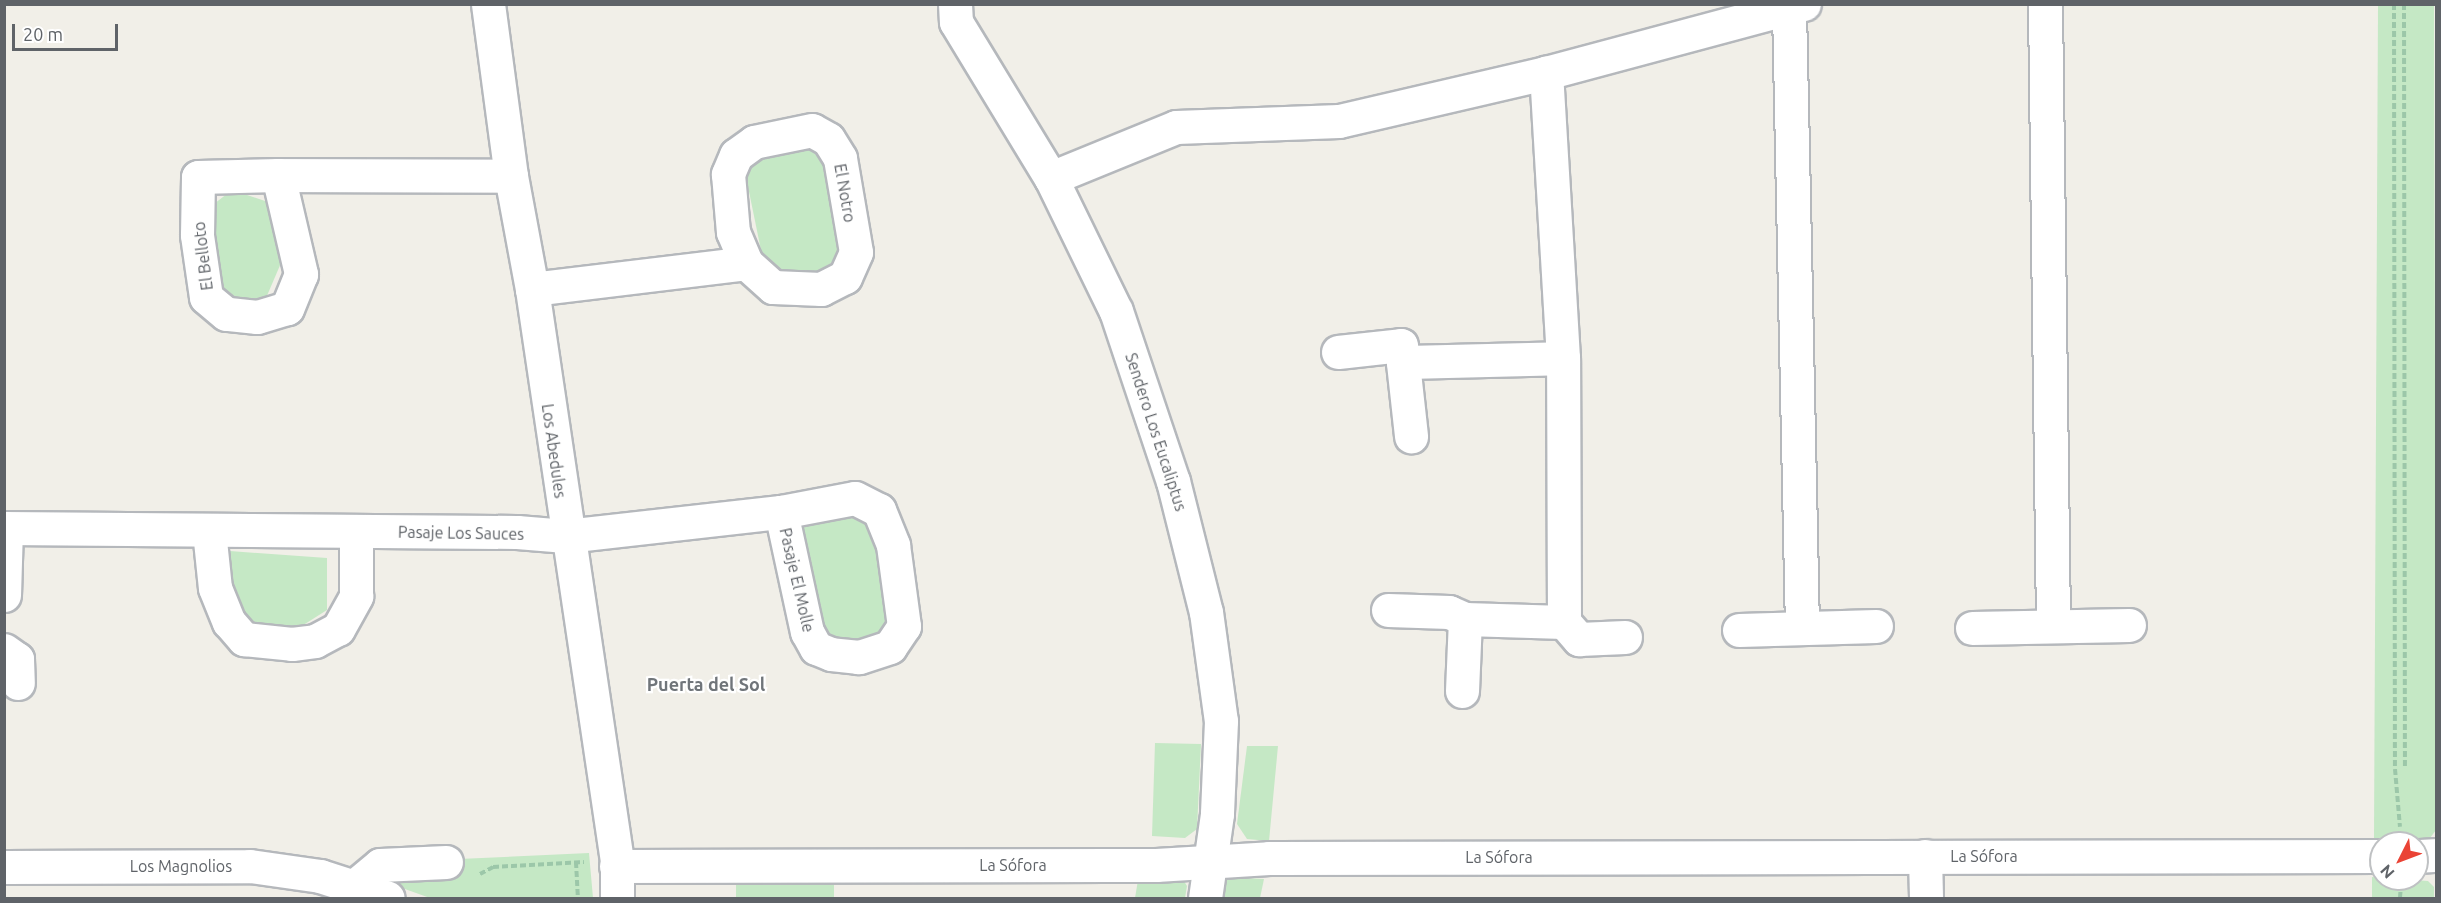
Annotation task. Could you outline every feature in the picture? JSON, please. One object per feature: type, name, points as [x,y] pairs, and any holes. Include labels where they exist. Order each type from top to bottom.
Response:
[{"type":"street","name":"Los Abedules","points":[[488,4],[511,176],[532,290],[566,537],[617,863],[617,898]]},
{"type":"street","name":"Sendero Los Eucaliptus","points":[[955,4],[956,22],[1051,178],[1116,311],[1193,551],[1221,721],[1221,770],[1205,898]]},
{"type":"street","points":[[2045,4],[2053,626]]},
{"type":"street","points":[[1051,178],[1176,127],[1339,121],[1546,73],[1797,6],[1802,628]]},
{"type":"street","points":[[1546,73],[1563,358],[1564,622],[1579,639],[1625,637]]},
{"type":"street","name":"El Notro","points":[[812,130],[828,139],[840,158],[856,252],[845,277],[820,289],[773,287],[746,263],[733,232],[728,174],[736,155],[754,142],[812,130]]},
{"type":"street","name":"El Belloto","points":[[278,175],[301,274],[287,308],[257,317],[226,315],[206,297],[197,235],[198,177],[278,175],[511,176]]},
{"type":"street","points":[[532,290],[746,263]]},
{"type":"street","points":[[1338,352],[1401,345],[1411,436]]},
{"type":"street","points":[[1403,362],[1563,358]]},
{"type":"street","name":"Pasaje El Molle","points":[[566,537],[781,512],[855,498],[879,510],[893,545],[903,626],[890,647],[859,657],[831,654],[816,648],[807,632],[781,512]]},
{"type":"street","name":"Pasaje Los Sauces","points":[[4,595],[5,528],[517,532],[566,537]]},
{"type":"street","points":[[209,531],[214,588],[229,622],[244,639],[292,644],[315,640],[338,629],[356,596],[356,532]]},
{"type":"street","points":[[1388,610],[1449,612],[1465,619],[1564,622]]},
{"type":"street","points":[[1462,691],[1465,619]]},
{"type":"street","points":[[1972,628],[2129,625]]},
{"type":"street","points":[[1739,630],[1876,626]]},
{"type":"street","points":[[4,650],[17,658],[18,683]]},
{"type":"street","name":"La Sófora","points":[[617,863],[1211,862],[1269,858],[1925,856],[2369,849]]},
{"type":"street","points":[[1925,856],[1926,898]]},
{"type":"street","points":[[356,885],[380,865],[446,862]]},
{"type":"street","name":"Los Magnolios","points":[[4,867],[250,866],[320,887],[356,885],[388,898]]},
{"type":"path","points":[[2394,4],[2395,769],[2398,831]]},
{"type":"path","points":[[2404,4],[2405,769]]},
{"type":"path","points":[[477,881],[483,870],[493,867],[576,862],[617,863]]},
{"type":"path","points":[[576,862],[578,898]]},
{"type":"green space","points":[[2378,5],[2434,5],[2436,830],[2430,838],[2429,831],[2374,831]]},
{"type":"green space","points":[[808,146],[824,164],[842,252],[824,270],[787,275],[763,260],[745,172],[761,151]]},
{"type":"green space","points":[[232,190],[268,202],[281,263],[266,298],[234,299],[218,289],[210,207]]},
{"type":"green space","points":[[857,514],[875,526],[889,623],[873,641],[834,645],[815,631],[797,533],[812,518]]},
{"type":"green space","points":[[230,551],[327,558],[327,610],[297,629],[241,623],[229,604]]},
{"type":"green space","points":[[1155,743],[1201,744],[1197,829],[1185,838],[1152,836]]},
{"type":"green space","points":[[1247,746],[1278,746],[1269,841],[1247,839],[1237,824]]},
{"type":"green space","points":[[589,853],[593,898],[430,898],[377,879],[461,872],[459,859]]},
{"type":"green space","points":[[1139,874],[1182,878],[1187,886],[1185,898],[1135,898]]},
{"type":"green space","points":[[1228,877],[1264,879],[1260,898],[1218,898],[1220,885]]},
{"type":"green space","points":[[2429,882],[2434,887],[2434,898],[2372,898],[2372,891],[2429,891]]},
{"type":"green space","points":[[736,884],[834,884],[834,898],[736,898]]},
{"type":"district","name":"Puerta del Sol","points":[[706,684]]}]
